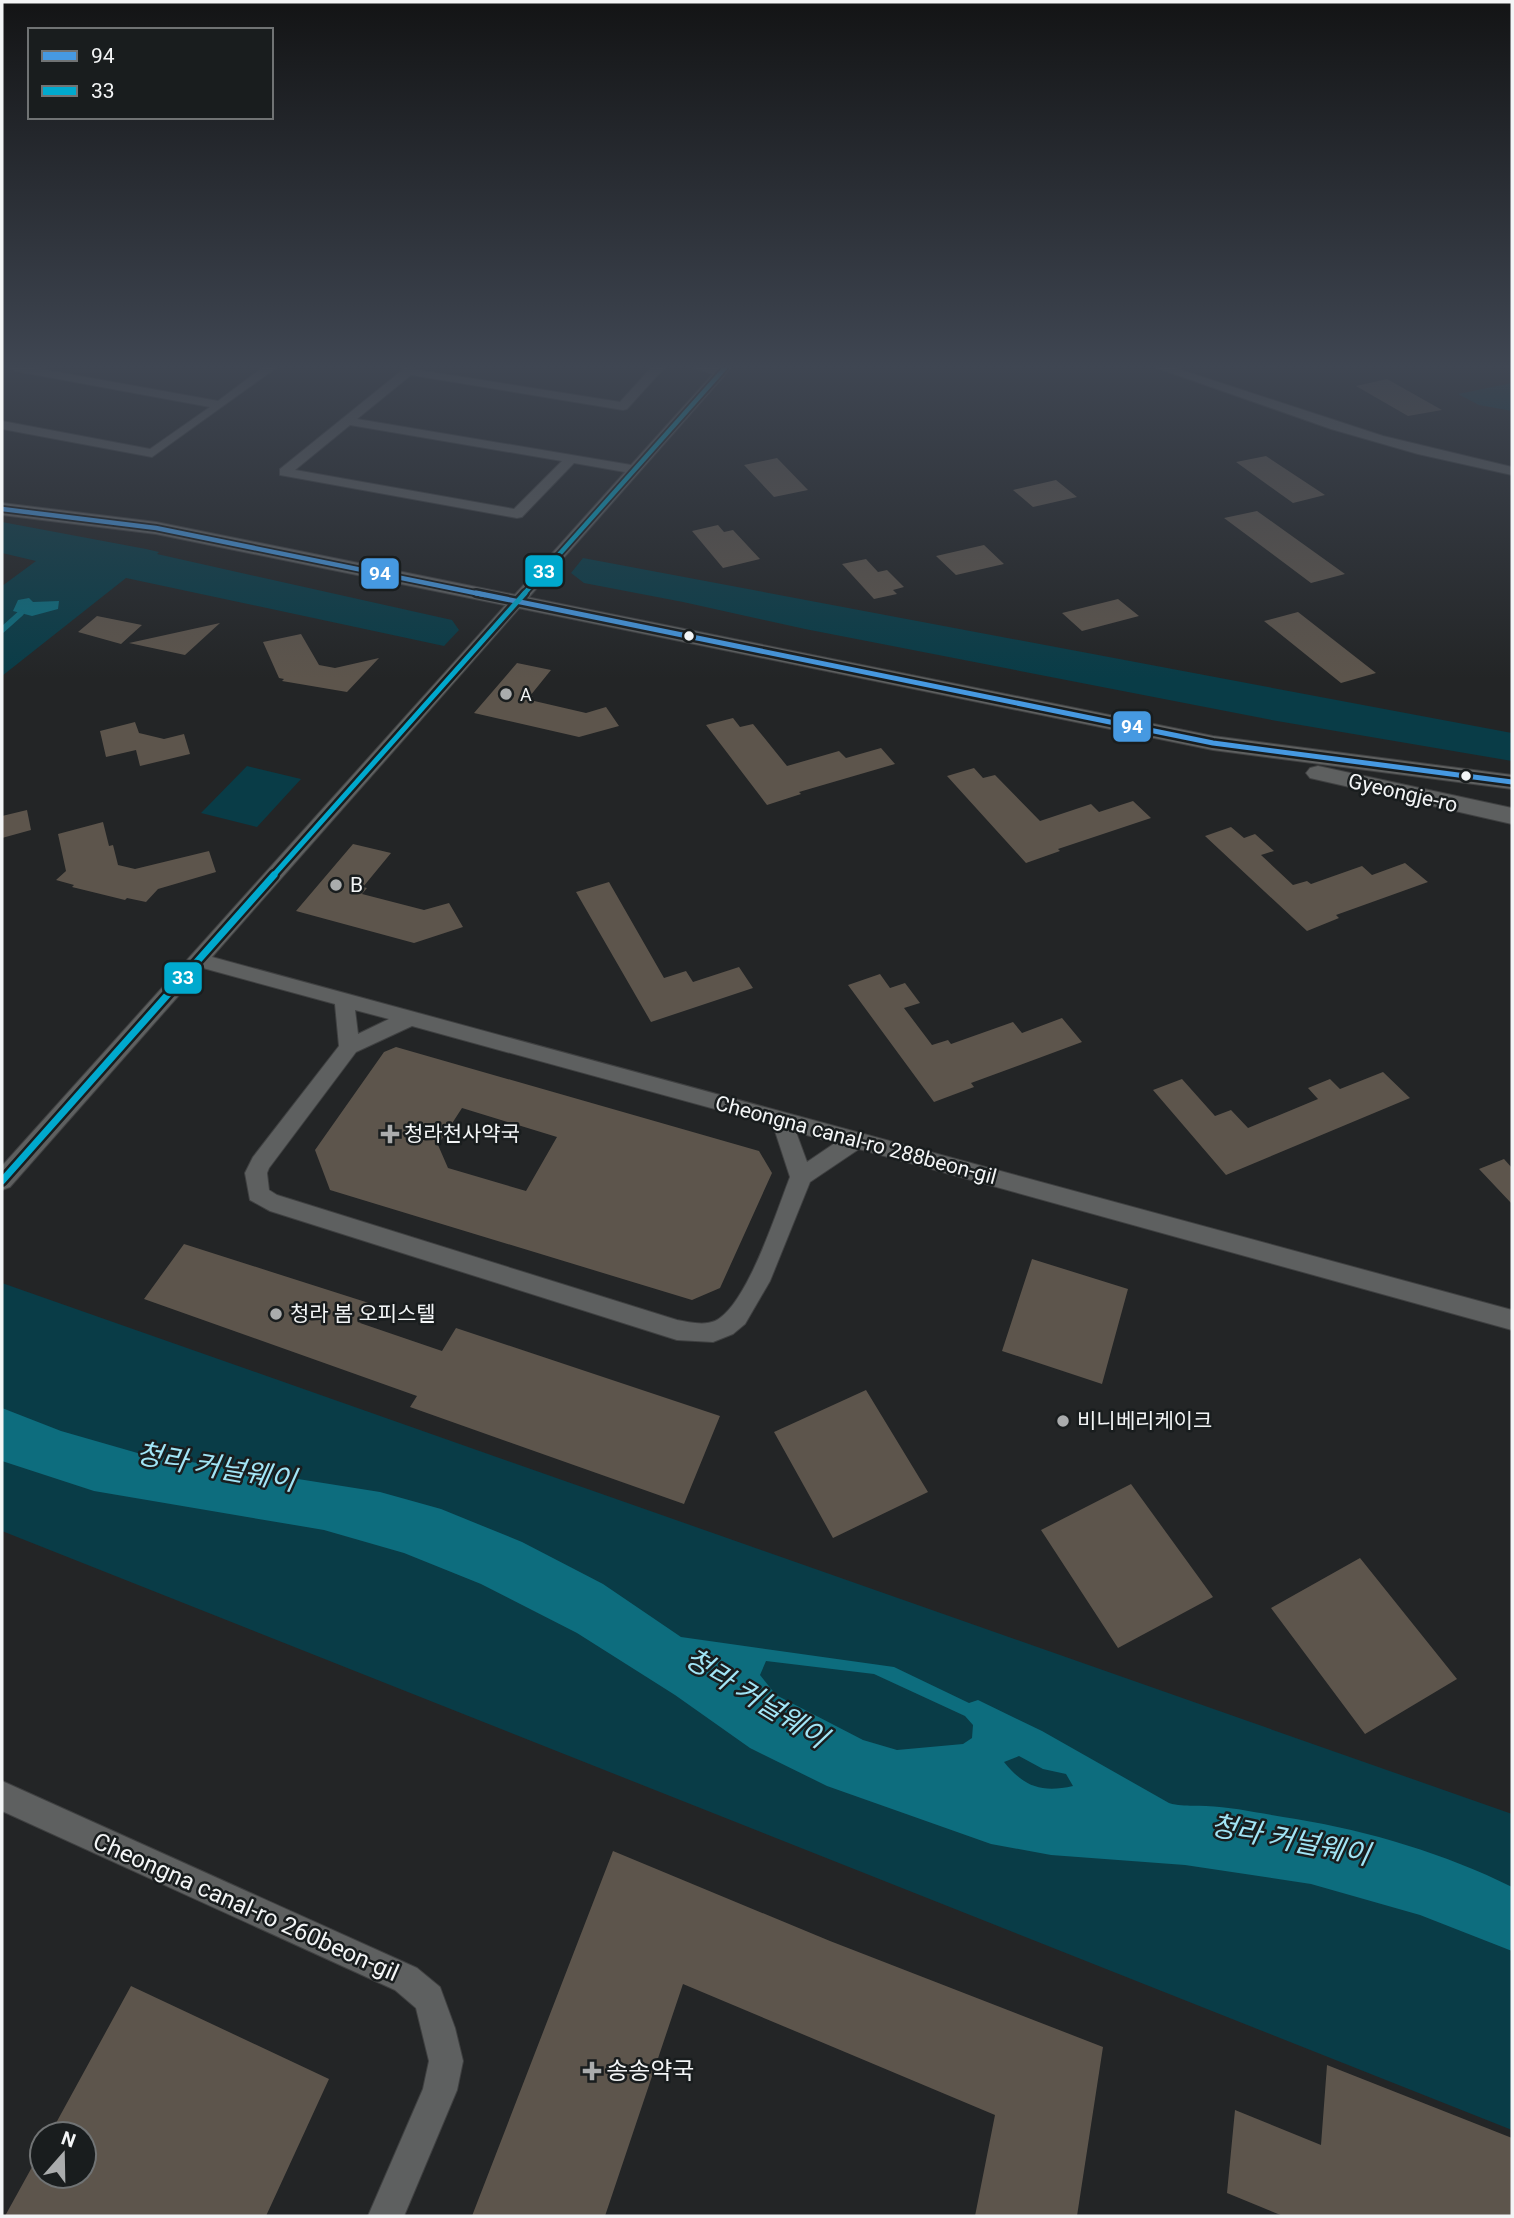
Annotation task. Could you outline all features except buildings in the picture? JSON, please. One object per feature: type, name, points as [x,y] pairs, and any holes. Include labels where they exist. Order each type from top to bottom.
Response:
[{"type":"main road","name":"Gyeongje-ro","points":[[26,493],[100,509],[156,528]]},
{"type":"main road","name":"Gyeongje-ro","points":[[2,509],[156,528],[1213,743],[1512,782]]},
{"type":"main road","name":"Gyeongje-ro","points":[[1213,743],[1346,780],[1512,817]]},
{"type":"street","points":[[286,472],[517,514],[559,472]]},
{"type":"street","points":[[2,1181],[634,472]]},
{"type":"street","name":"Cheongna canal-ro 288beon-gil","points":[[199,960],[1512,1320]]},
{"type":"street","points":[[344,1000],[349,1047]]},
{"type":"street","points":[[410,1018],[349,1047],[261,1163],[256,1173],[258,1194],[279,1205],[695,1334],[712,1332],[737,1318],[754,1290],[801,1177],[856,1140]]},
{"type":"street","points":[[781,1119],[801,1177]]},
{"type":"street","name":"Cheongna canal-ro 260beon-gil","points":[[2,1796],[406,1979],[429,1998],[446,2061],[440,2090],[386,2216]]},
{"type":"shaded area","points":[[2,522],[146,549],[159,552],[157,554],[452,620],[459,630],[444,646],[126,578],[2,676],[2,586],[36,561],[2,553]]},
{"type":"shaded area","points":[[583,558],[1512,733],[1512,761],[1277,721],[584,583],[571,573]]},
{"type":"shaded area","points":[[247,766],[301,779],[257,827],[201,813]]},
{"type":"shaded area","points":[[2,1283],[1512,1814],[1512,2130],[2,1531]]},
{"type":"water","points":[[29,598],[33,602],[59,601],[58,609],[32,616],[13,611],[18,600]]},
{"type":"water","name":"청라 커널웨이","points":[[2,1408],[61,1431],[141,1454],[380,1492],[441,1509],[522,1542],[603,1584],[681,1637],[894,1667],[969,1703],[978,1700],[1042,1731],[1169,1803],[1228,1808],[1324,1824],[1407,1845],[1461,1864],[1512,1887],[1512,1951],[1420,1915],[1311,1884],[1185,1865],[1051,1855],[991,1844],[827,1786],[750,1748],[675,1695],[577,1633],[481,1584],[404,1553],[324,1530],[94,1491],[2,1461]],"holes":[[[766,1661],[874,1674],[965,1716],[973,1725],[972,1738],[963,1744],[897,1750],[863,1740],[776,1695],[760,1675]],[[1019,1756],[1043,1769],[1066,1774],[1073,1786],[1052,1789],[1026,1782],[1004,1762]]]},
{"type":"waterway","points":[[2,630],[21,613]]},
{"type":"transit line","name":"33","points":[[2,1181],[633,472]]},
{"type":"transit line","name":"94","points":[[2,509],[156,528],[1213,743],[1512,782]]},
{"type":"place","name":"A","points":[[506,694]]},
{"type":"place","name":"B","points":[[336,885]]},
{"type":"place","name":"청라천사약국","points":[[390,1134]]},
{"type":"place","name":"청라 봄 오피스텔","points":[[276,1314]]},
{"type":"place","name":"비니베리케이크","points":[[1063,1421]]},
{"type":"place","name":"송송약국","points":[[592,2071]]}]
